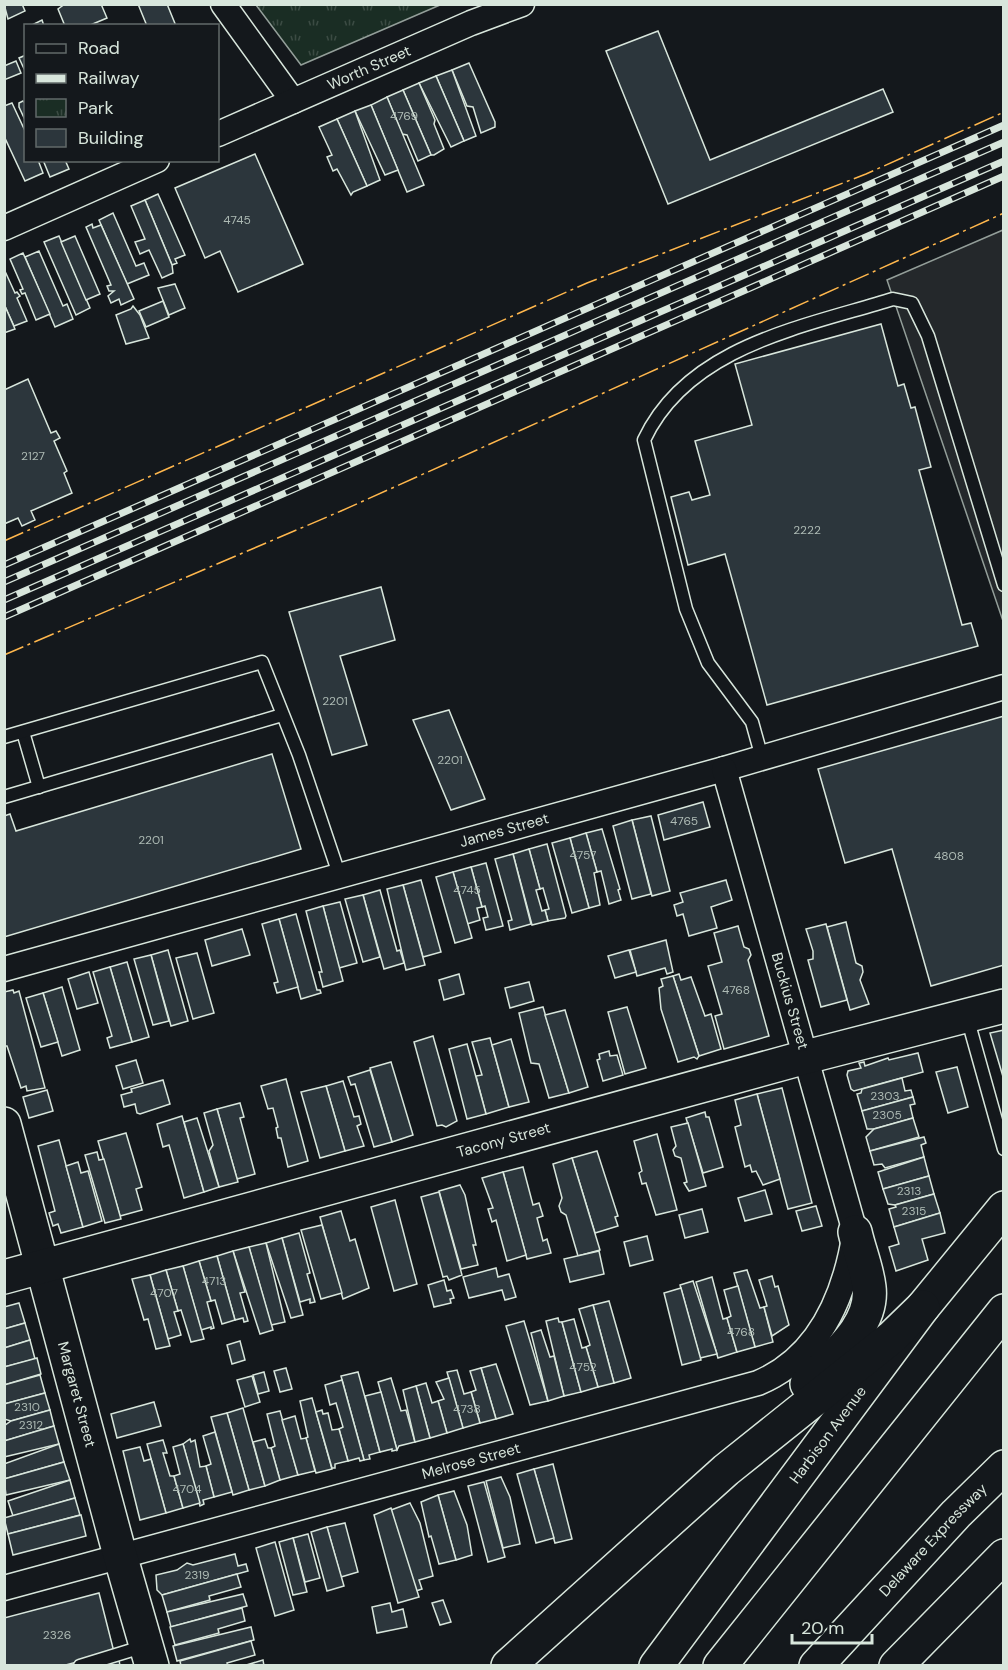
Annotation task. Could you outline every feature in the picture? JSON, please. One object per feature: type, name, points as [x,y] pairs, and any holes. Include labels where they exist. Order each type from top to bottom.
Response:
[{"type":"main road","name":"Tacony Street","points":[[4,1277],[806,1057],[1004,1006]]},
{"type":"main road","name":"Margaret Street","points":[[4,1124],[120,1555],[150,1656]]},
{"type":"main road","name":"Harbison Avenue","points":[[656,1665],[923,1307],[1004,1208]]},
{"type":"main road","points":[[726,1470],[858,1329],[868,1305],[870,1288],[855,1232]]},
{"type":"main road","points":[[508,1665],[726,1470],[891,1338],[923,1307]]},
{"type":"main road","points":[[720,1665],[1004,1311]]},
{"type":"main road","name":"Delaware Expressway","points":[[816,1665],[956,1514],[1004,1467]]},
{"type":"main road","points":[[896,1665],[1004,1556]]},
{"type":"street","points":[[223,4],[293,101]]},
{"type":"street","name":"Worth Street","points":[[219,134],[471,23],[522,4]]},
{"type":"street","points":[[4,228],[153,162]]},
{"type":"street","name":"James Street","points":[[4,969],[724,769],[1004,687]]},
{"type":"street","name":"Buckius Street","points":[[724,769],[855,1232]]},
{"type":"street","name":"Melrose Street","points":[[4,1588],[758,1383],[782,1373],[804,1351],[830,1313],[849,1270],[855,1232]]},
{"type":"lane","points":[[762,758],[752,722],[708,663],[687,609],[644,440],[655,416],[698,374],[726,356],[779,335],[893,299],[912,303],[928,336],[1004,585]]},
{"type":"lane","points":[[4,737],[262,662],[299,755],[340,877]]},
{"type":"lane","points":[[4,797],[282,715]]},
{"type":"lane","points":[[22,732],[39,787]]},
{"type":"lane","points":[[967,1016],[1004,1149]]},
{"type":"lane","points":[[80,1665],[150,1656]]},
{"type":"green space","points":[[256,5],[440,5],[301,65]]},
{"type":"shaded area","points":[[1003,230],[1003,621],[887,280]]},
{"type":"building","points":[[4,4],[22,4],[25,11],[8,19]]},
{"type":"building","points":[[65,4],[101,4],[107,18],[93,24],[64,24],[58,9]]},
{"type":"building","points":[[138,4],[167,4],[175,24],[146,24]]},
{"type":"building","points":[[658,31],[710,160],[883,89],[893,112],[668,204],[606,51]]},
{"type":"building","points":[[24,56],[24,69],[19,58]]},
{"type":"building","points":[[16,61],[21,73],[4,80],[4,66]]},
{"type":"building","points":[[469,63],[495,122],[495,127],[481,133],[473,107],[467,106],[452,70]]},
{"type":"building","points":[[452,70],[476,136],[464,141],[436,76]]},
{"type":"building","points":[[436,76],[464,141],[451,147],[419,83]]},
{"type":"building","points":[[419,83],[435,120],[434,124],[444,149],[434,155],[431,155],[403,90]]},
{"type":"building","points":[[403,90],[431,155],[418,161],[407,135],[402,134],[387,97]]},
{"type":"building","points":[[387,97],[424,185],[407,192],[371,105]]},
{"type":"building","points":[[24,102],[24,118],[19,107],[19,103]]},
{"type":"building","points":[[12,103],[24,129],[24,162],[39,162],[43,173],[25,181],[4,136],[4,106]]},
{"type":"building","points":[[371,105],[398,170],[385,175],[355,111]]},
{"type":"building","points":[[355,111],[380,180],[367,186],[337,119]]},
{"type":"building","points":[[337,119],[367,186],[351,195],[337,169],[333,171],[327,157],[332,155],[319,127]]},
{"type":"building","points":[[255,154],[303,264],[238,292],[220,251],[205,258],[175,188]]},
{"type":"building","points":[[44,162],[66,162],[69,169],[50,177]]},
{"type":"building","points":[[158,194],[185,255],[175,259],[177,263],[172,265],[145,200]]},
{"type":"building","points":[[145,200],[172,265],[173,273],[162,278],[149,250],[140,254],[135,242],[145,239],[131,206]]},
{"type":"building","points":[[113,213],[136,266],[144,263],[149,275],[127,284],[99,220]]},
{"type":"building","points":[[92,224],[93,228],[101,225],[134,299],[121,305],[119,299],[111,303],[108,296],[114,291],[109,291],[107,286],[111,285],[86,227]]},
{"type":"building","points":[[59,236],[90,308],[76,315],[44,242]]},
{"type":"building","points":[[75,236],[100,294],[86,300],[61,242]]},
{"type":"building","points":[[39,251],[63,306],[67,304],[73,319],[55,327],[25,257]]},
{"type":"building","points":[[23,253],[50,314],[36,320],[25,293],[22,294],[20,290],[23,289],[10,259]]},
{"type":"building","points":[[4,269],[15,293],[17,292],[20,296],[17,298],[27,321],[14,326],[4,304]]},
{"type":"building","points":[[175,284],[185,308],[169,315],[158,288]]},
{"type":"building","points":[[163,301],[169,317],[146,327],[139,311]]},
{"type":"building","points":[[4,304],[15,329],[4,333]]},
{"type":"building","points":[[133,306],[140,315],[149,338],[126,344],[116,315]]},
{"type":"building","points":[[881,324],[898,386],[904,384],[911,408],[915,407],[931,467],[919,470],[962,625],[971,623],[978,646],[767,705],[725,554],[688,565],[671,497],[689,492],[692,500],[710,495],[695,441],[752,425],[735,364]]},
{"type":"building","points":[[28,379],[51,433],[56,431],[60,438],[54,441],[67,471],[64,473],[72,493],[31,511],[35,520],[22,526],[18,518],[4,524],[4,390]]},
{"type":"building","points":[[381,587],[395,640],[340,656],[367,745],[332,755],[289,612]]},
{"type":"building","points":[[449,710],[485,799],[451,810],[413,720]]},
{"type":"building","points":[[1004,716],[1004,965],[931,986],[892,849],[845,863],[818,769]]},
{"type":"building","points":[[272,754],[301,849],[4,937],[4,816],[10,814],[16,831]]},
{"type":"building","points":[[703,802],[710,827],[664,840],[658,815]]},
{"type":"building","points":[[651,816],[670,891],[652,896],[632,820]]},
{"type":"building","points":[[632,820],[651,894],[632,899],[613,826]]},
{"type":"building","points":[[602,829],[620,889],[618,890],[621,900],[609,904],[601,871],[597,872],[586,833]]},
{"type":"building","points":[[586,833],[597,872],[594,873],[600,905],[589,908],[570,838]]},
{"type":"building","points":[[570,838],[589,908],[572,913],[552,843]]},
{"type":"building","points":[[547,844],[566,916],[548,921],[545,910],[549,909],[543,888],[540,889],[529,849]]},
{"type":"building","points":[[529,849],[540,889],[536,890],[542,911],[545,910],[548,921],[532,925],[513,854]]},
{"type":"building","points":[[513,854],[531,924],[510,930],[508,921],[512,920],[495,859]]},
{"type":"building","points":[[486,863],[503,926],[486,930],[483,918],[488,917],[485,906],[482,907],[471,867]]},
{"type":"building","points":[[471,867],[482,907],[477,908],[480,920],[467,924],[453,872]]},
{"type":"building","points":[[453,872],[472,938],[455,943],[436,877]]},
{"type":"building","points":[[421,880],[441,952],[423,957],[403,885]]},
{"type":"building","points":[[726,880],[732,900],[711,907],[717,928],[689,936],[683,914],[677,916],[674,905],[683,902],[680,893]]},
{"type":"building","points":[[403,885],[425,965],[406,970],[387,889]]},
{"type":"building","points":[[380,890],[397,951],[400,950],[404,963],[384,969],[363,895]]},
{"type":"building","points":[[363,895],[380,957],[363,962],[345,899]]},
{"type":"building","points":[[340,902],[357,963],[339,968],[323,906]]},
{"type":"building","points":[[323,906],[343,981],[323,987],[319,972],[322,972],[306,911]]},
{"type":"building","points":[[296,914],[317,990],[321,993],[301,999],[279,919]]},
{"type":"building","points":[[279,919],[298,987],[277,993],[274,983],[278,982],[262,924]]},
{"type":"building","points":[[846,922],[856,963],[862,966],[863,972],[860,980],[869,1004],[850,1010],[827,927]]},
{"type":"building","points":[[826,924],[847,1000],[821,1007],[808,960],[813,959],[813,951],[806,929]]},
{"type":"building","points":[[738,926],[744,947],[749,949],[751,955],[748,960],[769,1036],[724,1049],[715,1016],[722,1014],[708,966],[722,962],[714,933]]},
{"type":"building","points":[[242,929],[250,955],[212,966],[205,940]]},
{"type":"building","points":[[666,940],[673,972],[667,974],[665,968],[637,976],[630,950]]},
{"type":"building","points":[[168,950],[188,1021],[171,1026],[151,955]]},
{"type":"building","points":[[629,950],[636,972],[615,978],[608,956]]},
{"type":"building","points":[[197,953],[214,1013],[193,1019],[176,958]]},
{"type":"building","points":[[151,955],[169,1021],[153,1025],[134,959]]},
{"type":"building","points":[[127,962],[149,1037],[132,1042],[110,967]]},
{"type":"building","points":[[110,967],[132,1042],[110,1048],[107,1038],[112,1036],[93,972]]},
{"type":"building","points":[[89,972],[98,1003],[77,1009],[68,979]]},
{"type":"building","points":[[459,974],[464,994],[444,1000],[439,980]]},
{"type":"building","points":[[679,974],[681,980],[691,977],[705,1016],[711,1014],[721,1049],[699,1056],[673,976]]},
{"type":"building","points":[[673,976],[699,1056],[697,1059],[694,1057],[678,1062],[661,1009],[659,988],[663,986],[661,979]]},
{"type":"building","points":[[529,982],[534,1001],[510,1008],[505,988]]},
{"type":"building","points":[[62,987],[80,1050],[62,1056],[43,993]]},
{"type":"building","points":[[13,990],[14,993],[19,991],[45,1088],[27,1091],[26,1086],[21,1088],[7,1046],[5,1046],[4,992]]},
{"type":"building","points":[[43,993],[58,1042],[41,1047],[26,998]]},
{"type":"building","points":[[543,1007],[569,1093],[549,1098],[539,1064],[531,1063],[519,1013]]},
{"type":"building","points":[[627,1007],[646,1068],[625,1074],[608,1012]]},
{"type":"building","points":[[565,1010],[588,1087],[569,1093],[545,1015]]},
{"type":"building","points":[[1004,1030],[1004,1080],[990,1033]]},
{"type":"building","points":[[433,1036],[457,1121],[446,1127],[437,1126],[414,1042]]},
{"type":"building","points":[[490,1038],[509,1107],[486,1114],[476,1076],[482,1075],[472,1042]]},
{"type":"building","points":[[511,1039],[529,1102],[509,1107],[492,1045]]},
{"type":"building","points":[[467,1044],[486,1114],[467,1119],[449,1049]]},
{"type":"building","points":[[609,1051],[610,1056],[617,1055],[623,1075],[603,1081],[597,1060],[600,1059],[599,1054]]},
{"type":"building","points":[[918,1053],[923,1072],[854,1091],[851,1089],[848,1071],[861,1068],[859,1063],[864,1062],[865,1066],[888,1058],[889,1060]]},
{"type":"building","points":[[136,1060],[143,1083],[123,1089],[116,1066]]},
{"type":"building","points":[[391,1062],[413,1135],[392,1142],[370,1068]]},
{"type":"building","points":[[957,1067],[968,1107],[948,1113],[936,1072]]},
{"type":"building","points":[[370,1070],[392,1142],[374,1147],[355,1084],[351,1085],[348,1077]]},
{"type":"building","points":[[902,1078],[905,1091],[911,1090],[913,1097],[862,1111],[857,1094],[861,1093],[862,1089]]},
{"type":"building","points":[[286,1079],[308,1161],[288,1167],[281,1138],[278,1138],[276,1128],[278,1127],[273,1108],[268,1109],[261,1086]]},
{"type":"building","points":[[163,1080],[170,1104],[140,1114],[137,1113],[135,1104],[124,1107],[121,1095],[132,1092],[131,1089]]},
{"type":"building","points":[[343,1081],[354,1117],[359,1116],[361,1124],[357,1126],[364,1146],[345,1151],[326,1086]]},
{"type":"building","points":[[326,1086],[345,1151],[320,1158],[301,1092]]},
{"type":"building","points":[[782,1088],[812,1203],[788,1209],[757,1094]]},
{"type":"building","points":[[47,1090],[53,1111],[29,1118],[23,1097]]},
{"type":"building","points":[[757,1094],[780,1179],[763,1185],[756,1171],[752,1172],[750,1165],[745,1167],[735,1127],[741,1125],[735,1100]]},
{"type":"building","points":[[913,1097],[915,1104],[910,1105],[913,1118],[867,1129],[862,1111]]},
{"type":"building","points":[[240,1103],[244,1117],[240,1118],[255,1174],[237,1179],[217,1109]]},
{"type":"building","points":[[217,1109],[238,1182],[219,1187],[209,1151],[213,1145],[204,1113]]},
{"type":"building","points":[[705,1112],[706,1117],[709,1117],[723,1167],[703,1173],[686,1118]]},
{"type":"building","points":[[182,1116],[204,1192],[184,1198],[169,1145],[163,1147],[157,1124]]},
{"type":"building","points":[[197,1118],[219,1187],[204,1192],[184,1122]]},
{"type":"building","points":[[913,1118],[919,1137],[870,1151],[866,1137],[874,1129]]},
{"type":"building","points":[[688,1123],[706,1186],[689,1191],[684,1183],[687,1182],[681,1158],[675,1156],[673,1150],[676,1146],[671,1127]]},
{"type":"building","points":[[126,1133],[142,1187],[136,1189],[142,1210],[120,1216],[98,1141]]},
{"type":"building","points":[[657,1134],[677,1210],[656,1215],[646,1183],[642,1184],[639,1173],[642,1171],[634,1141]]},
{"type":"building","points":[[924,1137],[926,1143],[921,1145],[924,1157],[885,1168],[882,1164],[874,1165],[870,1151]]},
{"type":"building","points":[[59,1140],[83,1227],[61,1233],[58,1224],[53,1226],[49,1213],[55,1211],[38,1146]]},
{"type":"building","points":[[597,1151],[618,1216],[615,1217],[618,1226],[595,1233],[572,1158]]},
{"type":"building","points":[[97,1152],[99,1160],[104,1159],[121,1219],[105,1223],[85,1155]]},
{"type":"building","points":[[924,1157],[929,1176],[883,1189],[878,1172]]},
{"type":"building","points":[[572,1158],[600,1250],[578,1256],[566,1215],[561,1212],[559,1206],[562,1198],[553,1164]]},
{"type":"building","points":[[78,1162],[81,1173],[88,1171],[102,1221],[83,1227],[66,1166]]},
{"type":"building","points":[[523,1167],[533,1205],[539,1203],[543,1216],[537,1218],[543,1241],[547,1239],[551,1253],[527,1259],[503,1172]]},
{"type":"building","points":[[503,1172],[526,1255],[507,1261],[496,1220],[492,1222],[488,1209],[493,1208],[482,1178]]},
{"type":"building","points":[[929,1176],[934,1194],[895,1205],[888,1204],[883,1189]]},
{"type":"building","points":[[460,1185],[465,1195],[478,1265],[461,1269],[439,1191]]},
{"type":"building","points":[[765,1190],[772,1214],[745,1221],[738,1198]]},
{"type":"building","points":[[439,1192],[462,1275],[449,1280],[447,1276],[443,1277],[421,1197]]},
{"type":"building","points":[[934,1194],[940,1213],[894,1227],[889,1209],[896,1207],[895,1205]]},
{"type":"building","points":[[395,1200],[417,1284],[394,1291],[371,1207]]},
{"type":"building","points":[[816,1206],[822,1226],[802,1231],[796,1211]]},
{"type":"building","points":[[702,1209],[708,1232],[685,1238],[679,1215]]},
{"type":"building","points":[[341,1211],[350,1241],[355,1239],[369,1288],[343,1299],[320,1217]]},
{"type":"building","points":[[940,1213],[945,1233],[922,1239],[928,1260],[896,1271],[889,1247],[899,1244],[894,1227]]},
{"type":"building","points":[[322,1225],[342,1293],[321,1299],[301,1230]]},
{"type":"building","points":[[299,1233],[315,1302],[310,1303],[310,1299],[300,1302],[282,1238]]},
{"type":"building","points":[[647,1236],[653,1260],[630,1266],[624,1242]]},
{"type":"building","points":[[282,1238],[303,1315],[291,1318],[266,1243]]},
{"type":"building","points":[[266,1243],[285,1322],[271,1325],[249,1247]]},
{"type":"building","points":[[249,1247],[273,1330],[260,1334],[233,1251]]},
{"type":"building","points":[[233,1251],[245,1292],[240,1293],[248,1321],[244,1322],[243,1318],[235,1320],[217,1256]]},
{"type":"building","points":[[599,1251],[604,1274],[570,1282],[564,1259]]},
{"type":"building","points":[[217,1256],[235,1320],[222,1324],[215,1300],[211,1301],[199,1261]]},
{"type":"building","points":[[199,1261],[211,1301],[207,1302],[214,1328],[211,1329],[211,1327],[201,1330],[183,1266]]},
{"type":"building","points":[[183,1266],[204,1339],[191,1342],[181,1310],[178,1311],[166,1270]]},
{"type":"building","points":[[496,1268],[498,1277],[509,1274],[516,1297],[505,1300],[502,1290],[469,1298],[463,1277]]},
{"type":"building","points":[[166,1270],[178,1311],[174,1312],[181,1335],[168,1339],[150,1275]]},
{"type":"building","points":[[747,1270],[760,1308],[764,1307],[773,1342],[755,1347],[734,1273]]},
{"type":"building","points":[[150,1275],[170,1346],[156,1349],[148,1319],[144,1320],[132,1279]]},
{"type":"building","points":[[772,1276],[775,1287],[778,1286],[789,1325],[772,1336],[764,1307],[767,1306],[759,1280]]},
{"type":"building","points":[[712,1277],[723,1319],[727,1318],[737,1352],[718,1358],[696,1282]]},
{"type":"building","points":[[444,1280],[447,1291],[451,1290],[454,1298],[450,1299],[451,1303],[434,1307],[428,1285]]},
{"type":"building","points":[[693,1281],[717,1354],[700,1358],[680,1285]]},
{"type":"building","points":[[738,1286],[755,1347],[737,1352],[727,1318],[731,1316],[724,1290]]},
{"type":"building","points":[[681,1288],[701,1360],[682,1365],[664,1293]]},
{"type":"building","points":[[609,1301],[631,1378],[614,1383],[593,1305]]},
{"type":"building","points":[[19,1303],[25,1323],[4,1329],[4,1307]]},
{"type":"building","points":[[593,1305],[614,1383],[598,1387],[586,1347],[590,1345],[579,1309]]},
{"type":"building","points":[[558,1318],[559,1322],[562,1322],[581,1392],[564,1396],[546,1321]]},
{"type":"building","points":[[574,1319],[582,1348],[586,1347],[598,1387],[581,1392],[562,1322]]},
{"type":"building","points":[[524,1321],[548,1401],[530,1405],[506,1326]]},
{"type":"building","points":[[25,1323],[30,1340],[4,1348],[4,1329]]},
{"type":"building","points":[[541,1330],[550,1357],[554,1356],[564,1396],[548,1401],[531,1333]]},
{"type":"building","points":[[30,1340],[35,1359],[4,1367],[4,1348]]},
{"type":"building","points":[[240,1341],[245,1360],[232,1364],[227,1345]]},
{"type":"building","points":[[37,1358],[41,1374],[4,1385],[4,1367]]},
{"type":"building","points":[[496,1364],[513,1414],[496,1419],[481,1368]]},
{"type":"building","points":[[286,1368],[292,1389],[280,1392],[274,1371]]},
{"type":"building","points":[[481,1368],[496,1419],[480,1423],[471,1392],[476,1390],[470,1371]]},
{"type":"building","points":[[457,1370],[464,1394],[471,1392],[480,1423],[463,1428],[447,1372]]},
{"type":"building","points":[[264,1372],[269,1391],[258,1394],[253,1375]]},
{"type":"building","points":[[358,1372],[380,1452],[369,1455],[370,1459],[364,1460],[341,1376]]},
{"type":"building","points":[[40,1375],[45,1393],[4,1404],[4,1385]]},
{"type":"building","points":[[252,1376],[260,1402],[245,1407],[237,1380]]},
{"type":"building","points":[[391,1378],[401,1411],[406,1410],[415,1442],[399,1446],[397,1450],[378,1382]]},
{"type":"building","points":[[449,1378],[463,1428],[447,1433],[438,1401],[444,1399],[436,1382]]},
{"type":"building","points":[[342,1380],[364,1460],[360,1461],[359,1458],[348,1461],[339,1429],[343,1427],[336,1403],[330,1405],[325,1385]]},
{"type":"building","points":[[426,1383],[432,1403],[438,1401],[447,1433],[430,1438],[416,1386]]},
{"type":"building","points":[[416,1386],[430,1438],[415,1442],[403,1390]]},
{"type":"building","points":[[381,1392],[397,1450],[380,1452],[365,1396]]},
{"type":"building","points":[[45,1393],[50,1410],[11,1421],[4,1419],[4,1404]]},
{"type":"building","points":[[312,1398],[332,1469],[316,1473],[306,1438],[308,1437],[300,1401]]},
{"type":"building","points":[[154,1402],[161,1426],[117,1438],[111,1414]]},
{"type":"building","points":[[243,1408],[265,1486],[249,1490],[227,1413]]},
{"type":"building","points":[[50,1410],[54,1426],[4,1441],[4,1426],[11,1421]]},
{"type":"building","points":[[322,1410],[323,1414],[328,1413],[332,1430],[339,1429],[348,1461],[335,1464],[335,1468],[332,1468],[316,1412]]},
{"type":"building","points":[[280,1411],[298,1475],[280,1480],[271,1448],[275,1446],[267,1414]]},
{"type":"building","points":[[227,1413],[249,1490],[233,1495],[211,1417]]},
{"type":"building","points":[[295,1416],[301,1439],[306,1438],[315,1471],[298,1475],[282,1420]]},
{"type":"building","points":[[54,1426],[59,1444],[4,1457],[4,1441]]},
{"type":"building","points":[[215,1432],[232,1492],[214,1497],[206,1466],[211,1464],[203,1436]]},
{"type":"building","points":[[190,1439],[191,1442],[195,1440],[200,1467],[206,1466],[214,1497],[203,1500],[204,1504],[200,1506],[183,1444]]},
{"type":"building","points":[[265,1439],[268,1448],[271,1448],[280,1480],[265,1486],[253,1442]]},
{"type":"building","points":[[163,1440],[167,1453],[163,1453],[170,1476],[174,1476],[183,1508],[166,1513],[147,1444]]},
{"type":"building","points":[[59,1444],[64,1462],[4,1479],[4,1464]]},
{"type":"building","points":[[183,1444],[200,1503],[183,1508],[174,1476],[180,1474],[173,1447]]},
{"type":"building","points":[[140,1447],[144,1461],[151,1459],[166,1513],[140,1520],[123,1451]]},
{"type":"building","points":[[64,1462],[70,1480],[6,1495],[4,1479]]},
{"type":"building","points":[[553,1464],[572,1539],[555,1543],[534,1469]]},
{"type":"building","points":[[534,1469],[554,1538],[536,1543],[517,1474]]},
{"type":"building","points":[[501,1477],[510,1497],[520,1544],[503,1548],[486,1481]]},
{"type":"building","points":[[70,1480],[75,1498],[13,1516],[8,1501]]},
{"type":"building","points":[[484,1482],[505,1557],[488,1562],[468,1486]]},
{"type":"building","points":[[454,1491],[467,1525],[472,1555],[456,1560],[438,1495]]},
{"type":"building","points":[[438,1495],[456,1560],[439,1564],[431,1536],[429,1537],[421,1502]]},
{"type":"building","points":[[75,1498],[80,1515],[8,1534],[4,1518]]},
{"type":"building","points":[[410,1503],[420,1523],[433,1576],[419,1580],[422,1589],[416,1591],[391,1510]]},
{"type":"building","points":[[391,1508],[419,1597],[398,1603],[374,1515]]},
{"type":"building","points":[[81,1515],[86,1536],[13,1555],[8,1534]]},
{"type":"building","points":[[345,1523],[358,1572],[341,1577],[327,1527]]},
{"type":"building","points":[[327,1527],[344,1586],[327,1591],[311,1532]]},
{"type":"building","points":[[308,1534],[320,1578],[305,1582],[293,1538]]},
{"type":"building","points":[[293,1538],[307,1592],[293,1595],[279,1542]]},
{"type":"building","points":[[275,1542],[294,1610],[275,1616],[256,1548]]},
{"type":"building","points":[[235,1554],[238,1566],[246,1564],[248,1571],[162,1595],[157,1590],[156,1575],[177,1570],[187,1563],[193,1565]]},
{"type":"building","points":[[237,1574],[241,1587],[209,1596],[210,1600],[167,1612],[162,1595]]},
{"type":"building","points":[[99,1593],[114,1652],[62,1666],[4,1666],[4,1618]]},
{"type":"building","points":[[243,1594],[247,1606],[171,1627],[167,1612]]},
{"type":"building","points":[[443,1600],[451,1622],[440,1625],[432,1603]]},
{"type":"building","points":[[390,1603],[392,1612],[403,1609],[407,1627],[377,1633],[372,1607]]},
{"type":"building","points":[[242,1608],[245,1621],[218,1629],[219,1633],[175,1645],[170,1627]]},
{"type":"building","points":[[251,1627],[254,1640],[177,1661],[173,1646]]},
{"type":"building","points":[[251,1641],[255,1655],[227,1663],[228,1666],[181,1666],[180,1661]]},
{"type":"building","points":[[119,1660],[120,1666],[99,1666]]},
{"type":"building","points":[[263,1660],[264,1666],[243,1666]]},
{"type":"railway","points":[[4,565],[1004,125]]},
{"type":"railway","points":[[4,582],[1004,142]]},
{"type":"railway","points":[[4,600],[1004,161]]},
{"type":"railway","points":[[4,617],[1004,176]]},
{"type":"power","points":[[4,541],[587,283],[866,174],[1004,112]]},
{"type":"power","points":[[4,655],[341,511],[1004,213]]}]
